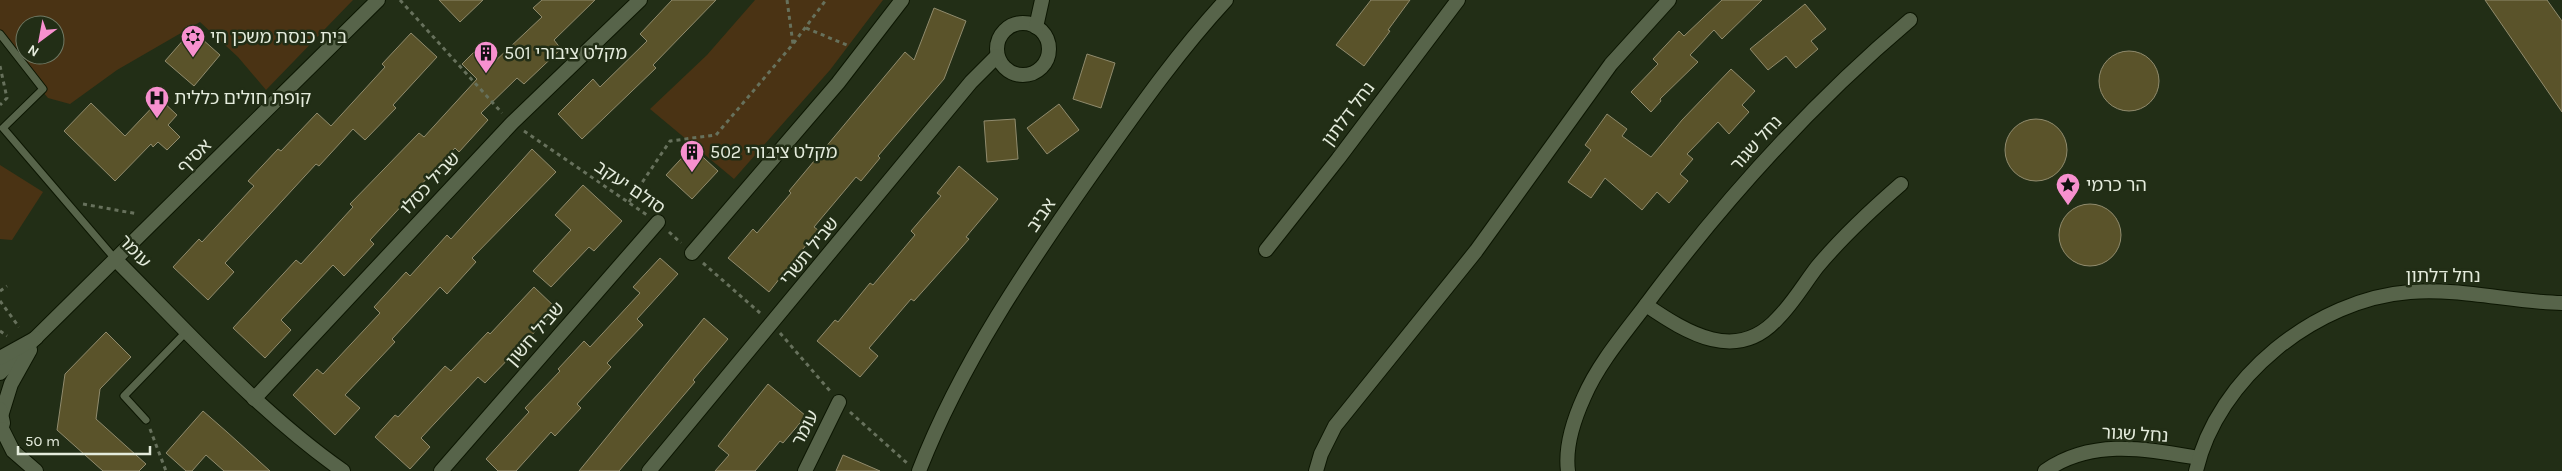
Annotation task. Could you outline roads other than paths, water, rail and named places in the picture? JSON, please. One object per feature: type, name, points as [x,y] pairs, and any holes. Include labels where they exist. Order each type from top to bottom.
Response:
[{"type":"street","name":"אסיף","points":[[0,373],[378,0]]},
{"type":"street","name":"שביל כסלו","points":[[254,399],[512,124],[640,0]]},
{"type":"street","points":[[692,253],[838,83],[902,0]]},
{"type":"street","points":[[1036,27],[1042,0]]},
{"type":"street","name":"אביב","points":[[914,468],[969,366],[1031,264],[1162,77],[1203,25],[1226,0]]},
{"type":"street","name":"נחל דלתון","points":[[1266,250],[1338,159],[1458,0]]},
{"type":"street","points":[[1316,471],[1321,454],[1335,426],[1476,251],[1611,64],[1669,0]]},
{"type":"street","name":"נחל שגור","points":[[1568,471],[1571,433],[1584,397],[1606,360],[1646,305],[1718,214],[1778,145],[1849,74],[1910,20]]},
{"type":"street","points":[[1019,24],[1036,27],[1042,32],[1049,48],[1044,64],[1038,70],[1023,75],[1014,74],[1007,70],[997,56],[998,39],[1004,32],[1019,24]]},
{"type":"street","name":"שביל תשרי","points":[[649,471],[773,324],[971,82],[997,56]]},
{"type":"street","points":[[1646,305],[1680,327],[1710,340],[1726,342],[1754,337],[1778,318],[1830,252],[1901,184]]},
{"type":"street","name":"שביל חשון","points":[[441,471],[658,222]]},
{"type":"street","name":"עומר","points":[[116,260],[254,399],[303,443],[343,471]]},
{"type":"street","name":"נחל דלתון","points":[[2197,465],[2222,408],[2257,365],[2300,330],[2351,305],[2410,292],[2474,293],[2562,304]]},
{"type":"street","name":"אסיף","points":[[1,432],[1,411],[11,384],[36,338]]},
{"type":"street","points":[[0,358],[36,338]]},
{"type":"street","name":"עומר","points":[[805,471],[839,402]]},
{"type":"street","points":[[1,432],[13,451],[36,471]]},
{"type":"street","name":"נחל שגור","points":[[2045,471],[2075,455],[2103,449],[2141,449],[2197,465]]},
{"type":"lane","name":"עומר","points":[[0,34],[43,88],[3,128],[116,260]]},
{"type":"lane","points":[[146,420],[124,396],[187,331]]},
{"type":"place","name":"בית כנסת משכן חי","points":[[193,58]]},
{"type":"place","name":"מקלט ציבורי 501","points":[[486,74]]},
{"type":"place","name":"קופת חולים כללית","points":[[157,119]]},
{"type":"place","name":"מקלט ציבורי 502","points":[[692,173]]},
{"type":"place","name":"הר כרמי","points":[[2068,206]]}]
